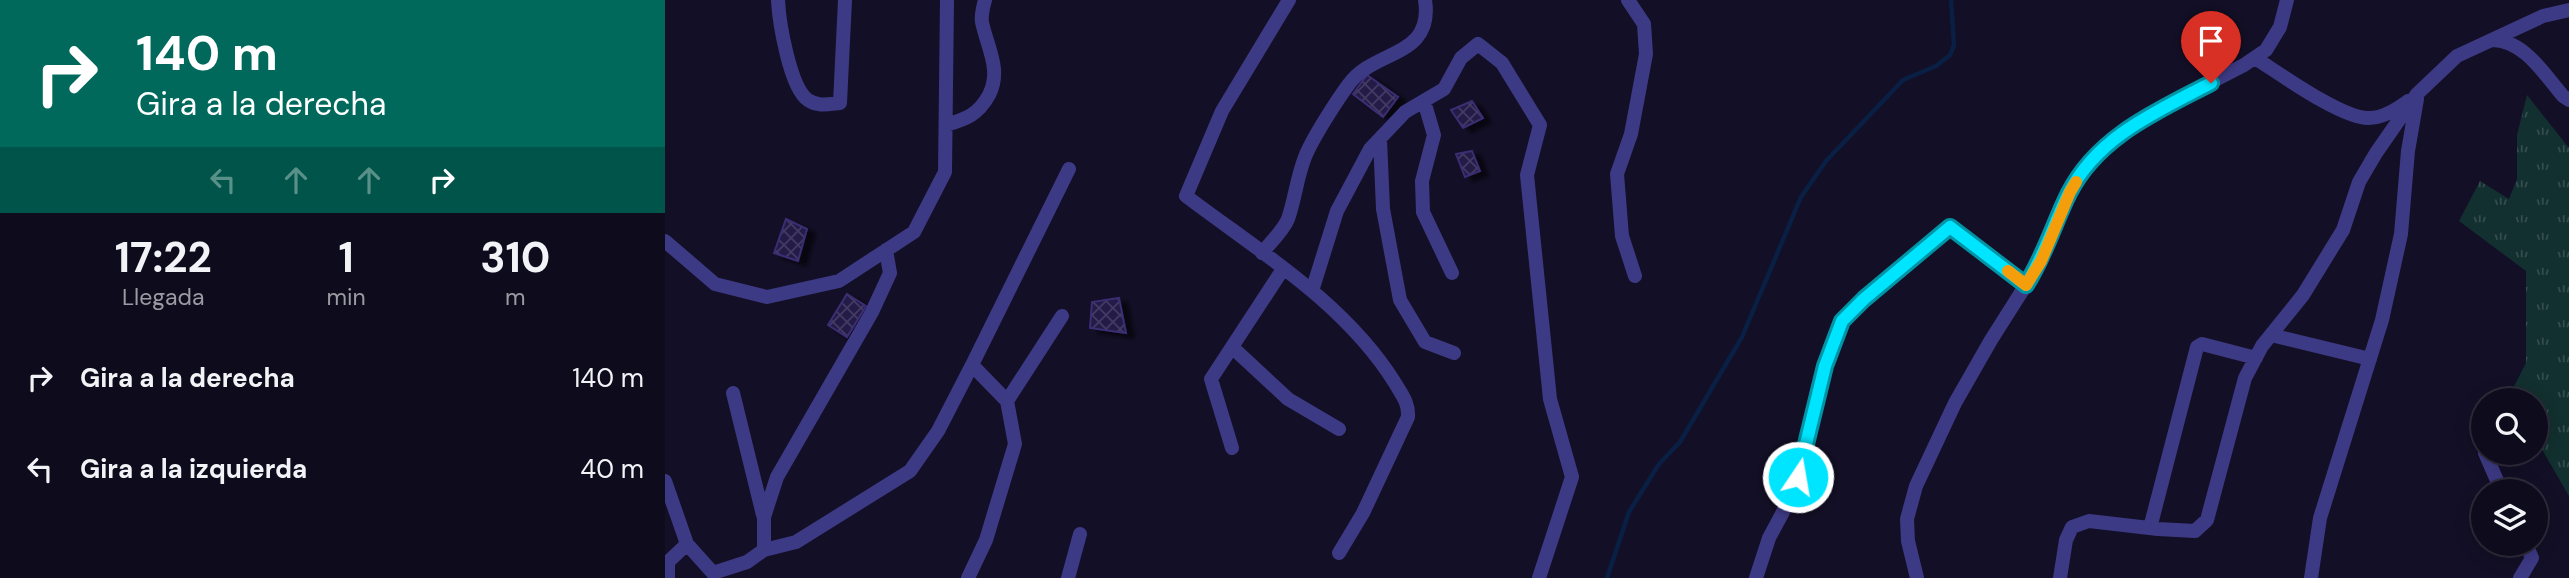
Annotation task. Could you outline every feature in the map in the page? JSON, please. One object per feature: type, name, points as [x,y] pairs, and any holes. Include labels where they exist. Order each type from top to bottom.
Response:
[{"type":"street","points":[[778,0],[789,68],[805,99],[818,105],[840,103],[845,0]]},
{"type":"street","points":[[665,241],[715,284],[767,297],[839,281],[915,232],[946,172],[947,0]]},
{"type":"street","points":[[946,125],[970,118],[983,105],[995,83],[993,57],[981,19],[985,0]]},
{"type":"street","points":[[1289,0],[1222,111],[1187,196],[1312,291],[1355,330],[1409,406],[1409,417],[1363,513],[1339,553]]},
{"type":"street","points":[[1262,253],[1287,222],[1305,156],[1349,83],[1366,67],[1409,46],[1419,37],[1424,24],[1425,0]]},
{"type":"street","points":[[1628,0],[1644,24],[1646,54],[1631,134],[1617,174],[1622,236],[1635,276]]},
{"type":"street","points":[[1917,578],[1908,541],[1907,519],[1916,486],[1955,403],[2041,261],[2070,192],[2091,161],[2114,139],[2147,115],[2266,50],[2280,27],[2287,0]]},
{"type":"street","points":[[2255,58],[2347,114],[2368,118],[2393,112],[2417,94],[2457,56],[2543,16],[2569,10]]},
{"type":"street","points":[[2491,40],[2503,40],[2520,48],[2569,100]]},
{"type":"street","points":[[1312,291],[1337,211],[1370,149],[1405,113],[1444,89],[1461,58],[1478,44],[1502,63],[1540,125],[1527,176],[1530,215],[1549,399],[1572,477],[1539,578]]},
{"type":"street","points":[[2060,578],[2066,540],[2072,527],[2089,521],[2195,531],[2207,520],[2245,378],[2271,335],[2303,295],[2343,230],[2359,183],[2376,153],[2417,94]]},
{"type":"street","points":[[2311,578],[2320,518],[2382,320],[2401,234],[2408,151],[2417,94]]},
{"type":"street","points":[[1424,101],[1434,135],[1422,181],[1423,212],[1452,273]]},
{"type":"street","points":[[1380,139],[1383,209],[1400,300],[1425,342],[1454,353]]},
{"type":"street","points":[[665,481],[687,544],[713,573],[747,562],[764,550],[796,542],[909,471],[938,431],[1069,169]]},
{"type":"street","points":[[1756,578],[1769,538],[1791,497],[1798,477],[1822,379],[1842,321],[1864,299],[1950,227],[2026,285]]},
{"type":"street","points":[[764,517],[777,477],[872,312],[890,273],[886,250]]},
{"type":"street","points":[[1232,448],[1211,379],[1283,269]]},
{"type":"street","points":[[1007,401],[1062,316]]},
{"type":"street","points":[[2271,335],[2370,359]]},
{"type":"street","points":[[2150,528],[2197,347],[2202,344],[2256,358]]},
{"type":"street","points":[[1232,347],[1288,399],[1339,429]]},
{"type":"street","points":[[968,578],[986,540],[1015,444],[1007,401],[972,365]]},
{"type":"street","points":[[733,393],[764,517],[764,550]]},
{"type":"street","points":[[1068,578],[1080,534]]},
{"type":"street","points":[[668,578],[668,562],[687,544]]},
{"type":"street","points":[[2520,578],[2531,556]]},
{"type":"green space","points":[[2527,95],[2569,148],[2569,496],[2548,460],[2548,388],[2513,388],[2526,363],[2526,271],[2459,221],[2480,181],[2509,199],[2517,179],[2517,135]]},
{"type":"building","points":[[1367,75],[1398,97],[1383,117],[1353,94]]},
{"type":"building","points":[[1472,101],[1483,118],[1463,128],[1451,110]]},
{"type":"building","points":[[1472,151],[1480,171],[1465,177],[1456,154]]},
{"type":"building","points":[[786,219],[807,229],[798,261],[774,253]]},
{"type":"building","points":[[847,294],[866,306],[847,337],[828,325]]},
{"type":"building","points":[[1119,298],[1126,333],[1090,328],[1092,302]]},
{"type":"waterway","points":[[1607,578],[1629,512],[1659,464],[1680,442],[1742,337],[1801,197],[1826,161],[1903,80],[1936,66],[1950,55],[1954,45],[1951,0]]},
{"type":"slow traffic","points":[[2008,271],[2026,285],[2041,261],[2076,182]]},
{"type":"route","points":[[1798,477],[1825,366],[1842,321],[1864,299],[1950,227],[2026,285],[2041,261],[2070,192],[2091,161],[2114,139],[2147,115],[2211,83]]}]
